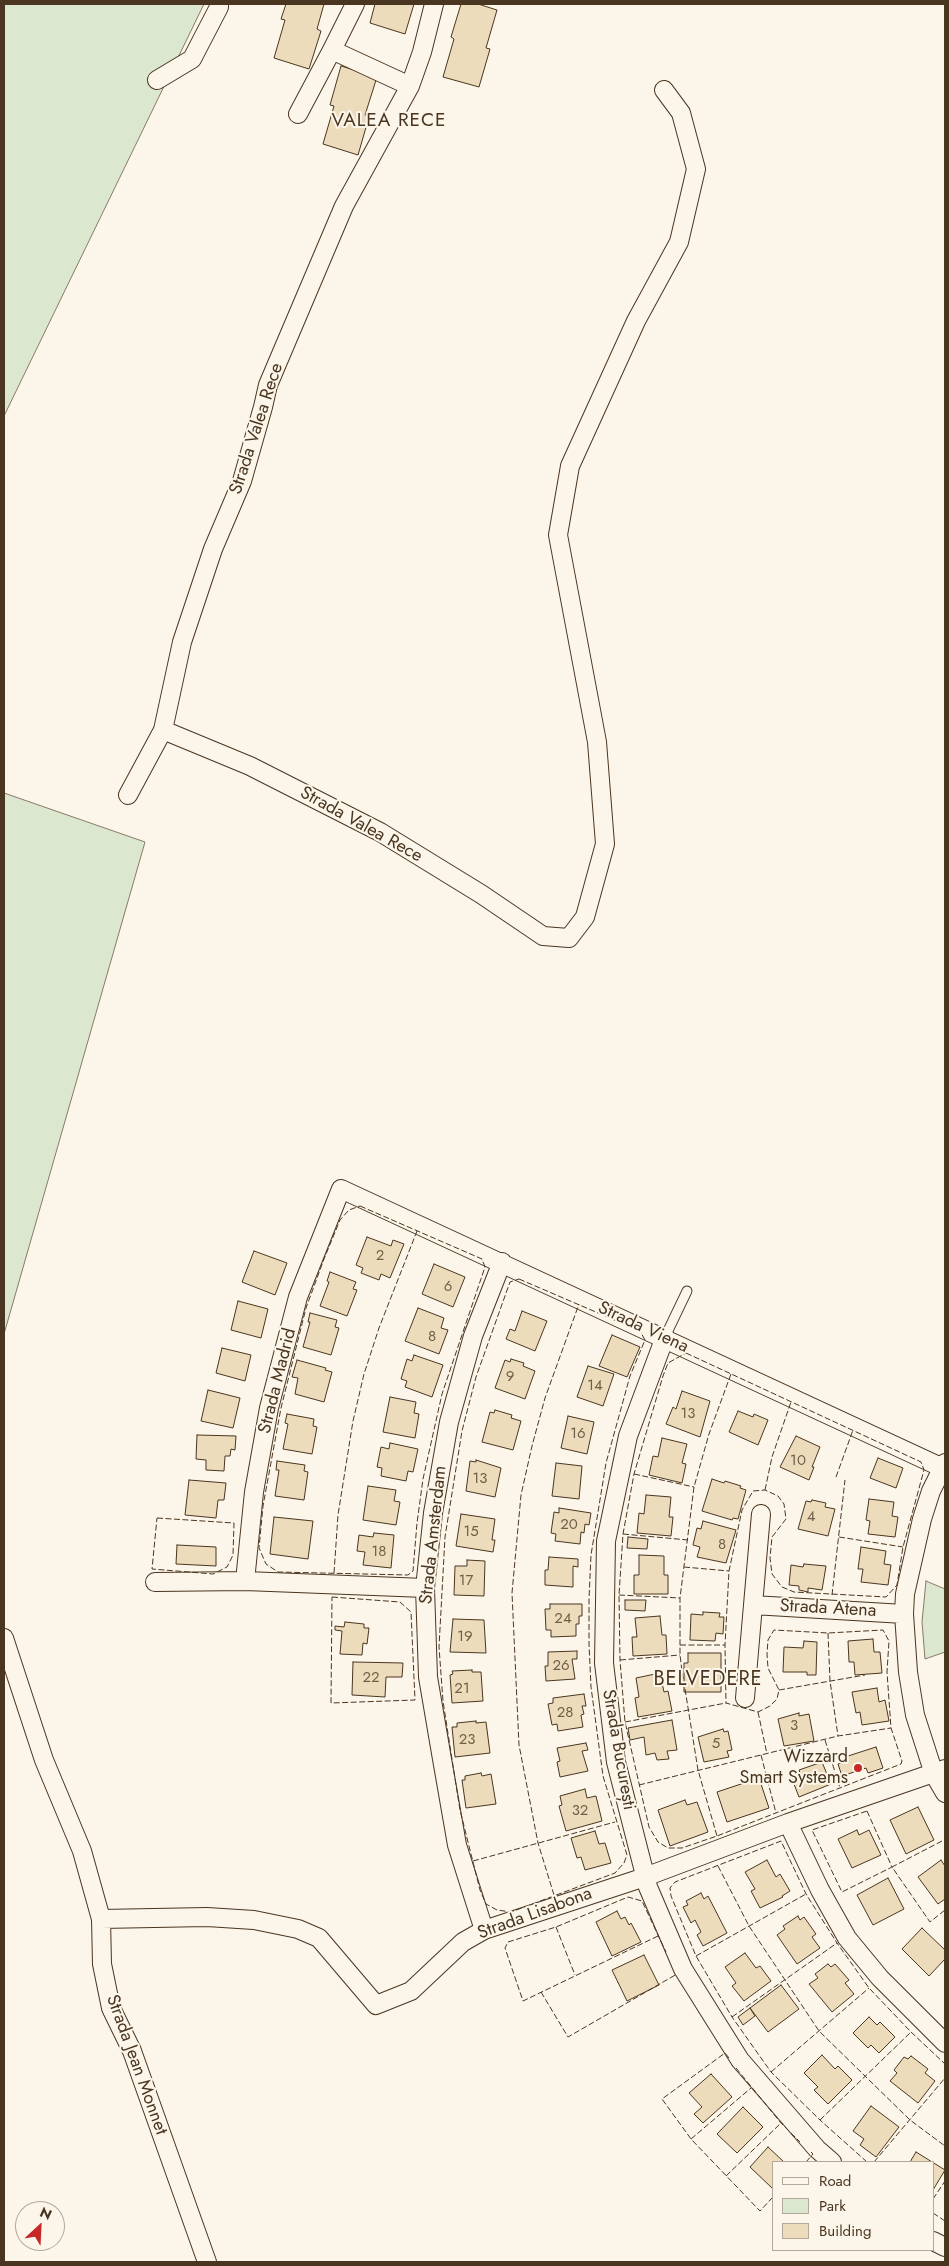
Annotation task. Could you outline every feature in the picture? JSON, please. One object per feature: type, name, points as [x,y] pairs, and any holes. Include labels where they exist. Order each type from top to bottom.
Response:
[{"type":"street","points":[[157,80],[192,59],[219,4]]},
{"type":"street","points":[[298,114],[355,4]]},
{"type":"street","name":"Strada Valea Rece","points":[[128,796],[163,730],[182,642],[213,549],[242,481],[268,385],[344,206],[410,86],[422,52],[434,4]]},
{"type":"street","points":[[332,50],[410,86]]},
{"type":"street","name":"Strada Valea Rece","points":[[163,730],[258,770],[380,832],[481,894],[542,936],[569,938],[585,917],[605,844],[597,742],[558,535],[570,466],[636,321],[679,242],[684,224],[696,169],[682,113],[664,90]]},
{"type":"street","name":"Strada Viena","points":[[340,1189],[944,1467]]},
{"type":"street","name":"Strada Madrid","points":[[245,1581],[254,1492],[269,1408],[298,1297],[340,1189]]},
{"type":"street","name":"Strada Amsterdam","points":[[484,1930],[457,1845],[428,1677],[425,1588],[433,1513],[449,1422],[473,1336],[502,1262]]},
{"type":"street","name":"Strada București","points":[[664,1337],[628,1436],[606,1541],[604,1663],[616,1762],[645,1876],[682,1969],[740,2060],[817,2149],[831,2161]]},
{"type":"street","points":[[944,1467],[931,1491],[922,1519],[905,1594],[904,1614],[908,1672],[915,1715],[940,1771],[945,1793]]},
{"type":"street","points":[[745,1698],[761,1514]]},
{"type":"street","points":[[155,1582],[245,1581],[425,1588]]},
{"type":"street","name":"Strada Atena","points":[[753,1605],[904,1614]]},
{"type":"street","name":"Strada Jean Monnet","points":[[4,1638],[44,1760],[82,1851],[101,1919],[102,1964],[111,2008],[132,2051],[207,2262]]},
{"type":"street","name":"Strada Lisabona","points":[[101,1919],[207,1917],[254,1920],[298,1929],[319,1938],[376,2005],[411,1991],[463,1942],[484,1930],[645,1876],[788,1823],[940,1771]]},
{"type":"street","points":[[788,1823],[820,1890],[847,1938],[880,1978],[945,2043]]},
{"type":"lane","name":"Strada București","points":[[664,1337],[687,1291]]},
{"type":"green space","points":[[4,4],[204,4],[4,416]]},
{"type":"green space","points":[[4,793],[145,842],[4,1334]]},
{"type":"green space","points":[[926,1581],[945,1589],[945,1652],[925,1659],[922,1622]]},
{"type":"building","points":[[286,4],[324,4],[317,29],[321,31],[309,69],[274,58],[285,20],[281,19]]},
{"type":"building","points":[[375,4],[414,4],[405,34],[370,23]]},
{"type":"building","points":[[461,4],[478,4],[497,10],[486,48],[490,49],[479,87],[443,77],[454,39],[451,37]]},
{"type":"building","points":[[341,66],[377,77],[365,115],[369,117],[358,155],[323,144],[334,106],[330,105]]},
{"type":"building","points":[[367,1237],[391,1246],[393,1240],[404,1244],[390,1278],[381,1274],[379,1280],[361,1273],[363,1268],[356,1265]]},
{"type":"building","points":[[254,1251],[287,1263],[275,1295],[242,1282]]},
{"type":"building","points":[[434,1264],[465,1277],[453,1307],[422,1294]]},
{"type":"building","points":[[330,1272],[356,1282],[353,1289],[357,1290],[347,1316],[320,1306],[329,1282],[327,1281]]},
{"type":"building","points":[[238,1301],[268,1309],[261,1338],[231,1330]]},
{"type":"building","points":[[418,1308],[444,1318],[441,1328],[448,1330],[439,1354],[405,1341]]},
{"type":"building","points":[[522,1311],[547,1321],[535,1351],[506,1339],[510,1329],[515,1331]]},
{"type":"building","points":[[310,1313],[337,1320],[335,1327],[339,1328],[331,1355],[303,1347],[310,1322],[308,1322]]},
{"type":"building","points":[[612,1335],[640,1347],[627,1377],[599,1366]]},
{"type":"building","points":[[222,1348],[251,1355],[245,1381],[216,1373]]},
{"type":"building","points":[[414,1355],[443,1365],[432,1397],[405,1387],[407,1381],[401,1379],[407,1359],[412,1361]]},
{"type":"building","points":[[511,1359],[524,1363],[523,1366],[535,1371],[525,1399],[495,1388],[505,1360],[510,1362]]},
{"type":"building","points":[[297,1360],[326,1368],[325,1370],[332,1372],[324,1402],[295,1394],[298,1378],[292,1377]]},
{"type":"building","points":[[588,1366],[614,1374],[603,1406],[577,1397]]},
{"type":"building","points":[[208,1390],[240,1398],[233,1428],[201,1421]]},
{"type":"building","points":[[682,1391],[710,1401],[700,1437],[666,1424],[673,1407],[676,1409]]},
{"type":"building","points":[[390,1397],[416,1402],[414,1413],[419,1414],[415,1438],[383,1432]]},
{"type":"building","points":[[495,1410],[512,1415],[511,1418],[521,1421],[513,1450],[482,1442],[490,1412],[494,1413]]},
{"type":"building","points":[[738,1411],[753,1417],[754,1414],[768,1420],[758,1445],[729,1432]]},
{"type":"building","points":[[287,1414],[314,1419],[313,1426],[317,1427],[312,1454],[283,1449],[288,1424],[285,1423]]},
{"type":"building","points":[[568,1416],[594,1422],[587,1454],[561,1448]]},
{"type":"building","points":[[197,1435],[236,1436],[235,1450],[231,1449],[230,1456],[225,1456],[224,1471],[206,1470],[206,1460],[196,1459]]},
{"type":"building","points":[[796,1436],[820,1447],[809,1480],[780,1467]]},
{"type":"building","points":[[662,1438],[687,1444],[682,1463],[686,1464],[682,1483],[649,1475],[653,1456],[658,1457]]},
{"type":"building","points":[[390,1443],[418,1449],[413,1472],[408,1471],[406,1481],[381,1476],[382,1468],[377,1467],[381,1447],[389,1449]]},
{"type":"building","points":[[878,1458],[903,1468],[896,1488],[870,1478]]},
{"type":"building","points":[[476,1460],[501,1468],[495,1497],[466,1491],[470,1461],[476,1462]]},
{"type":"building","points":[[277,1461],[305,1465],[304,1471],[308,1472],[304,1500],[275,1496],[279,1470],[276,1470]]},
{"type":"building","points":[[556,1463],[582,1466],[579,1499],[552,1496]]},
{"type":"building","points":[[712,1479],[741,1486],[740,1488],[746,1490],[738,1519],[733,1518],[732,1520],[702,1511]]},
{"type":"building","points":[[189,1480],[226,1483],[224,1500],[218,1500],[216,1518],[185,1515]]},
{"type":"building","points":[[368,1486],[396,1490],[394,1501],[400,1502],[396,1525],[363,1520]]},
{"type":"building","points":[[646,1495],[671,1497],[669,1517],[673,1517],[671,1536],[637,1533],[639,1513],[644,1514]]},
{"type":"building","points":[[869,1499],[894,1502],[892,1516],[898,1517],[895,1537],[868,1534],[870,1521],[866,1520]]},
{"type":"building","points":[[812,1500],[826,1503],[825,1507],[835,1509],[828,1536],[798,1529],[806,1501],[811,1502]]},
{"type":"building","points":[[559,1508],[591,1513],[589,1525],[585,1524],[584,1533],[581,1532],[580,1544],[555,1541],[556,1534],[551,1533],[554,1512],[559,1513]]},
{"type":"building","points":[[461,1514],[495,1519],[492,1540],[495,1540],[493,1552],[456,1546]]},
{"type":"building","points":[[274,1517],[313,1521],[308,1559],[270,1554]]},
{"type":"building","points":[[703,1521],[736,1530],[726,1563],[697,1557],[700,1547],[693,1545],[697,1528],[701,1529]]},
{"type":"building","points":[[374,1533],[394,1535],[391,1568],[363,1565],[365,1552],[357,1551],[359,1535],[373,1537]]},
{"type":"building","points":[[628,1537],[648,1539],[647,1549],[627,1548]]},
{"type":"building","points":[[177,1545],[216,1547],[216,1566],[176,1564]]},
{"type":"building","points":[[861,1547],[886,1551],[884,1564],[891,1565],[888,1585],[861,1582],[863,1569],[858,1569]]},
{"type":"building","points":[[639,1555],[664,1556],[664,1575],[668,1575],[668,1594],[634,1594],[634,1575],[639,1575]]},
{"type":"building","points":[[549,1557],[578,1559],[578,1567],[573,1566],[573,1587],[545,1585],[545,1570],[548,1570]]},
{"type":"building","points":[[467,1560],[485,1561],[484,1596],[454,1595],[455,1566],[467,1566]]},
{"type":"building","points":[[804,1564],[826,1566],[822,1590],[808,1588],[808,1592],[799,1590],[799,1586],[789,1585],[791,1565],[803,1567]]},
{"type":"building","points":[[625,1600],[646,1600],[645,1611],[625,1610]]},
{"type":"building","points":[[550,1604],[582,1604],[582,1616],[579,1616],[579,1624],[576,1624],[576,1636],[551,1637],[551,1630],[546,1630],[545,1609],[550,1609]]},
{"type":"building","points":[[703,1612],[720,1613],[719,1617],[724,1617],[723,1634],[716,1633],[715,1641],[690,1640],[691,1614],[703,1615]]},
{"type":"building","points":[[660,1616],[662,1635],[666,1635],[667,1654],[633,1656],[632,1637],[637,1637],[635,1618]]},
{"type":"building","points":[[453,1619],[484,1620],[486,1653],[450,1652]]},
{"type":"building","points":[[345,1622],[364,1624],[364,1628],[369,1628],[367,1644],[363,1643],[362,1655],[340,1654],[342,1631],[335,1630],[335,1626],[344,1627]]},
{"type":"building","points":[[873,1639],[874,1652],[880,1652],[882,1673],[855,1675],[854,1662],[849,1662],[848,1641]]},
{"type":"building","points":[[804,1641],[817,1642],[816,1675],[807,1675],[807,1672],[783,1672],[784,1647],[803,1648]]},
{"type":"building","points":[[577,1651],[577,1659],[572,1659],[575,1679],[546,1681],[545,1666],[548,1666],[548,1652]]},
{"type":"building","points":[[688,1653],[721,1653],[721,1692],[684,1692],[684,1663],[688,1663]]},
{"type":"building","points":[[353,1662],[403,1663],[402,1677],[386,1677],[385,1697],[352,1695]]},
{"type":"building","points":[[472,1670],[472,1672],[481,1672],[483,1701],[452,1703],[450,1675],[453,1674],[452,1671]]},
{"type":"building","points":[[660,1673],[664,1692],[668,1691],[672,1711],[638,1717],[635,1698],[639,1697],[636,1678]]},
{"type":"building","points":[[877,1688],[879,1702],[885,1700],[889,1721],[862,1725],[860,1712],[856,1713],[852,1692]]},
{"type":"building","points":[[584,1694],[586,1706],[582,1706],[584,1714],[581,1715],[583,1727],[558,1731],[557,1724],[552,1725],[548,1704],[553,1703],[553,1698]]},
{"type":"building","points":[[799,1713],[799,1716],[809,1714],[814,1741],[784,1746],[778,1719]]},
{"type":"building","points":[[672,1720],[677,1750],[667,1751],[669,1759],[657,1760],[655,1753],[646,1755],[644,1737],[630,1740],[628,1728]]},
{"type":"building","points":[[476,1721],[476,1723],[486,1722],[490,1753],[455,1757],[452,1727],[457,1727],[457,1723]]},
{"type":"building","points":[[723,1729],[724,1732],[728,1731],[732,1750],[727,1751],[729,1757],[704,1762],[698,1737]]},
{"type":"building","points":[[586,1743],[588,1750],[582,1751],[588,1771],[560,1777],[557,1762],[560,1761],[557,1748]]},
{"type":"building","points":[[876,1747],[883,1768],[868,1773],[866,1768],[842,1776],[838,1764],[847,1761],[845,1757]]},
{"type":"building","points":[[822,1762],[831,1784],[799,1797],[792,1779],[801,1776],[799,1770]]},
{"type":"building","points":[[481,1773],[482,1776],[491,1774],[496,1804],[466,1808],[462,1780],[465,1780],[465,1776]]},
{"type":"building","points":[[759,1778],[769,1808],[727,1822],[717,1792]]},
{"type":"building","points":[[585,1789],[587,1798],[596,1796],[602,1821],[566,1831],[559,1806],[562,1805],[560,1796]]},
{"type":"building","points":[[685,1800],[687,1805],[697,1802],[708,1832],[670,1846],[658,1810]]},
{"type":"building","points":[[918,1807],[934,1840],[906,1854],[890,1820]]},
{"type":"building","points":[[857,1830],[859,1835],[869,1830],[881,1855],[852,1868],[838,1839]]},
{"type":"building","points":[[595,1831],[599,1844],[605,1843],[611,1863],[585,1870],[581,1857],[577,1858],[571,1838]]},
{"type":"building","points":[[767,1860],[776,1877],[780,1874],[790,1891],[783,1897],[760,1908],[751,1891],[755,1889],[745,1872]]},
{"type":"building","points":[[941,1860],[945,1866],[945,1899],[938,1904],[918,1877]]},
{"type":"building","points":[[888,1878],[904,1909],[873,1925],[857,1895]]},
{"type":"building","points":[[701,1893],[704,1899],[708,1896],[727,1933],[703,1946],[697,1935],[701,1932],[695,1920],[691,1923],[683,1907],[688,1905],[686,1901]]},
{"type":"building","points":[[617,1911],[621,1919],[625,1917],[629,1925],[631,1923],[641,1942],[612,1956],[596,1922]]},
{"type":"building","points":[[798,1916],[800,1920],[804,1917],[816,1934],[812,1937],[820,1948],[797,1964],[777,1935],[785,1929],[783,1926]]},
{"type":"building","points":[[922,1928],[945,1950],[945,1959],[929,1976],[902,1949]]},
{"type":"building","points":[[745,1953],[756,1968],[760,1966],[771,1981],[744,2001],[732,1986],[736,1983],[725,1967]]},
{"type":"building","points":[[644,1955],[659,1985],[627,2001],[612,1970]]},
{"type":"building","points":[[828,1964],[831,1967],[835,1964],[849,1980],[845,1983],[854,1994],[832,2012],[809,1984],[818,1978],[815,1974]]},
{"type":"building","points":[[781,1985],[799,2009],[768,2032],[750,2008]]},
{"type":"building","points":[[750,2008],[755,2016],[743,2025],[738,2017]]},
{"type":"building","points":[[869,2017],[877,2025],[880,2022],[895,2037],[879,2053],[871,2045],[868,2048],[853,2033]]},
{"type":"building","points":[[822,2055],[835,2069],[838,2066],[852,2080],[828,2104],[814,2090],[818,2087],[804,2073]]},
{"type":"building","points":[[911,2056],[928,2069],[925,2073],[935,2081],[918,2103],[890,2081],[897,2073],[894,2070],[904,2057],[908,2059]]},
{"type":"building","points":[[711,2074],[732,2097],[703,2123],[694,2114],[702,2107],[689,2093]]},
{"type":"building","points":[[871,2106],[899,2127],[876,2157],[860,2145],[864,2139],[853,2131]]},
{"type":"building","points":[[743,2107],[763,2127],[737,2153],[717,2134]]},
{"type":"building","points":[[768,2147],[783,2161],[772,2161],[772,2188],[750,2167]]},
{"type":"building","points":[[916,2152],[930,2161],[911,2161]]},
{"type":"building","points":[[934,2164],[945,2170],[934,2188]]},
{"type":"fence","points":[[360,1206],[482,1259],[485,1267],[442,1394],[423,1479],[413,1571],[408,1575],[278,1572],[266,1564],[259,1548],[263,1506],[281,1408],[306,1308],[324,1259],[340,1220],[349,1210],[360,1206]]},
{"type":"fence","points":[[334,1573],[338,1515],[353,1421],[364,1374],[379,1328],[417,1231]]},
{"type":"fence","points":[[519,1279],[640,1331],[645,1340],[630,1376],[606,1463],[591,1555],[589,1599],[591,1687],[603,1776],[627,1855],[624,1863],[615,1873],[511,1912],[497,1910],[486,1904],[480,1890],[460,1810],[443,1701],[439,1647],[445,1537],[462,1431],[476,1377],[510,1282],[519,1279]]},
{"type":"fence","points":[[554,1895],[538,1843],[519,1745],[512,1593],[521,1495],[532,1446],[545,1398],[579,1304]]},
{"type":"fence","points":[[686,1353],[921,1462],[924,1470],[903,1547],[897,1585],[886,1597],[794,1592],[782,1587],[772,1574],[770,1558],[772,1537],[786,1519],[784,1504],[778,1496],[765,1490],[753,1491],[742,1510],[729,1571],[725,1645],[726,1703],[758,1712],[770,1706],[777,1699],[779,1690],[768,1668],[767,1654],[768,1640],[774,1630],[828,1633],[883,1630],[889,1641],[887,1672],[891,1728],[902,1761],[901,1764],[717,1836],[682,1848],[668,1848],[658,1842],[649,1827],[625,1722],[620,1660],[619,1595],[623,1534],[634,1474],[668,1363],[686,1353]]},
{"type":"fence","points":[[683,1679],[680,1655],[680,1598],[694,1487],[709,1434],[731,1374]]},
{"type":"fence","points":[[765,1490],[772,1457],[791,1402]]},
{"type":"fence","points":[[836,1477],[853,1430]]},
{"type":"fence","points":[[634,1474],[694,1487]]},
{"type":"fence","points":[[832,1595],[845,1480]]},
{"type":"fence","points":[[157,1518],[234,1523],[233,1555],[227,1567],[213,1574],[152,1569],[157,1518]]},
{"type":"fence","points":[[623,1534],[688,1540]]},
{"type":"fence","points":[[839,1537],[903,1547]]},
{"type":"fence","points":[[684,1567],[729,1571]]},
{"type":"fence","points":[[619,1595],[680,1598]]},
{"type":"fence","points":[[332,1597],[400,1602],[411,1612],[415,1700],[331,1703],[332,1597]]},
{"type":"fence","points":[[828,1633],[830,1681],[838,1736]]},
{"type":"fence","points":[[680,1645],[725,1645]]},
{"type":"fence","points":[[620,1660],[680,1655]]},
{"type":"fence","points":[[779,1690],[865,1675]]},
{"type":"fence","points":[[685,1689],[698,1770],[717,1836]]},
{"type":"fence","points":[[625,1722],[726,1703]]},
{"type":"fence","points":[[758,1712],[767,1754]]},
{"type":"fence","points":[[639,1785],[838,1736],[891,1728]]},
{"type":"fence","points":[[825,1740],[840,1788]]},
{"type":"fence","points":[[761,1755],[776,1813]]},
{"type":"fence","points":[[867,1811],[892,1867],[842,1892],[812,1830],[867,1811]]},
{"type":"fence","points":[[473,1861],[615,1822]]},
{"type":"fence","points":[[866,2161],[771,2072],[732,2017],[696,1956],[671,1896],[670,1888],[675,1882],[781,1841],[806,1894],[837,1943],[869,1988],[945,2064]]},
{"type":"fence","points":[[942,1841],[892,1867],[930,1922],[945,1910]]},
{"type":"fence","points":[[718,1866],[749,1926],[819,2031],[910,2120],[945,2146]]},
{"type":"fence","points":[[696,1956],[806,1894]]},
{"type":"fence","points":[[658,1936],[523,2001],[505,1948],[508,1942],[556,1927],[628,1897],[642,1901],[666,1952]]},
{"type":"fence","points":[[556,1927],[575,1975]]},
{"type":"fence","points":[[732,2017],[837,1943]]},
{"type":"fence","points":[[541,1992],[568,2037],[677,1974]]},
{"type":"fence","points":[[771,2072],[869,1988]]},
{"type":"fence","points":[[820,2120],[911,2032]]},
{"type":"fence","points":[[729,2058],[725,2053],[662,2099],[691,2139],[760,2211],[772,2198]]},
{"type":"fence","points":[[736,2068],[781,2123],[800,2142]]},
{"type":"fence","points":[[875,2161],[945,2078]]},
{"type":"fence","points":[[691,2139],[751,2088]]},
{"type":"fence","points":[[726,2176],[781,2123]]},
{"type":"fence","points":[[807,2161],[813,2154],[811,2152]]},
{"type":"fence","points":[[934,2198],[945,2181]]},
{"type":"fence","points":[[934,2214],[945,2221]]},
{"type":"place","name":"Wizzard Smart Systems","points":[[858,1768]]},
{"type":"district","name":"VALEA RECE","points":[[389,121]]},
{"type":"district","name":"BELVEDERE","points":[[708,1680]]}]
